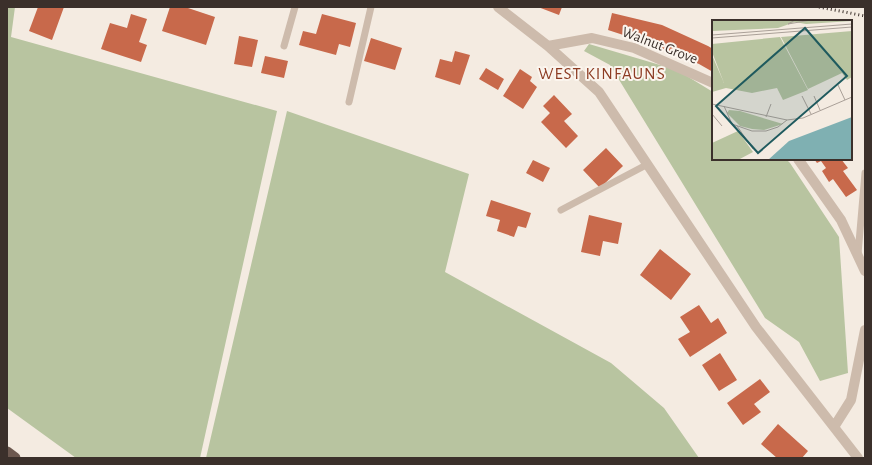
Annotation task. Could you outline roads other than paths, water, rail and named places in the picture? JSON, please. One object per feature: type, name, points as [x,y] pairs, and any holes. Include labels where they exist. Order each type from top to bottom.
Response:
[{"type":"highway","points":[[7,452],[15,458]]},
{"type":"street","points":[[498,7],[548,46],[599,92],[756,327],[858,458]]},
{"type":"street","name":"Walnut Grove","points":[[548,46],[592,38],[634,48],[712,83]]},
{"type":"street","points":[[799,160],[841,220],[865,271]]},
{"type":"street","points":[[834,427],[851,400],[865,330]]},
{"type":"lane","points":[[284,46],[294,7]]},
{"type":"lane","points":[[349,102],[371,7]]},
{"type":"lane","points":[[561,210],[648,164]]},
{"type":"lane","points":[[858,256],[865,173]]},
{"type":"railway","points":[[819,7],[865,16]]},
{"type":"district","name":"WEST KINFAUNS","points":[[602,73]]}]
